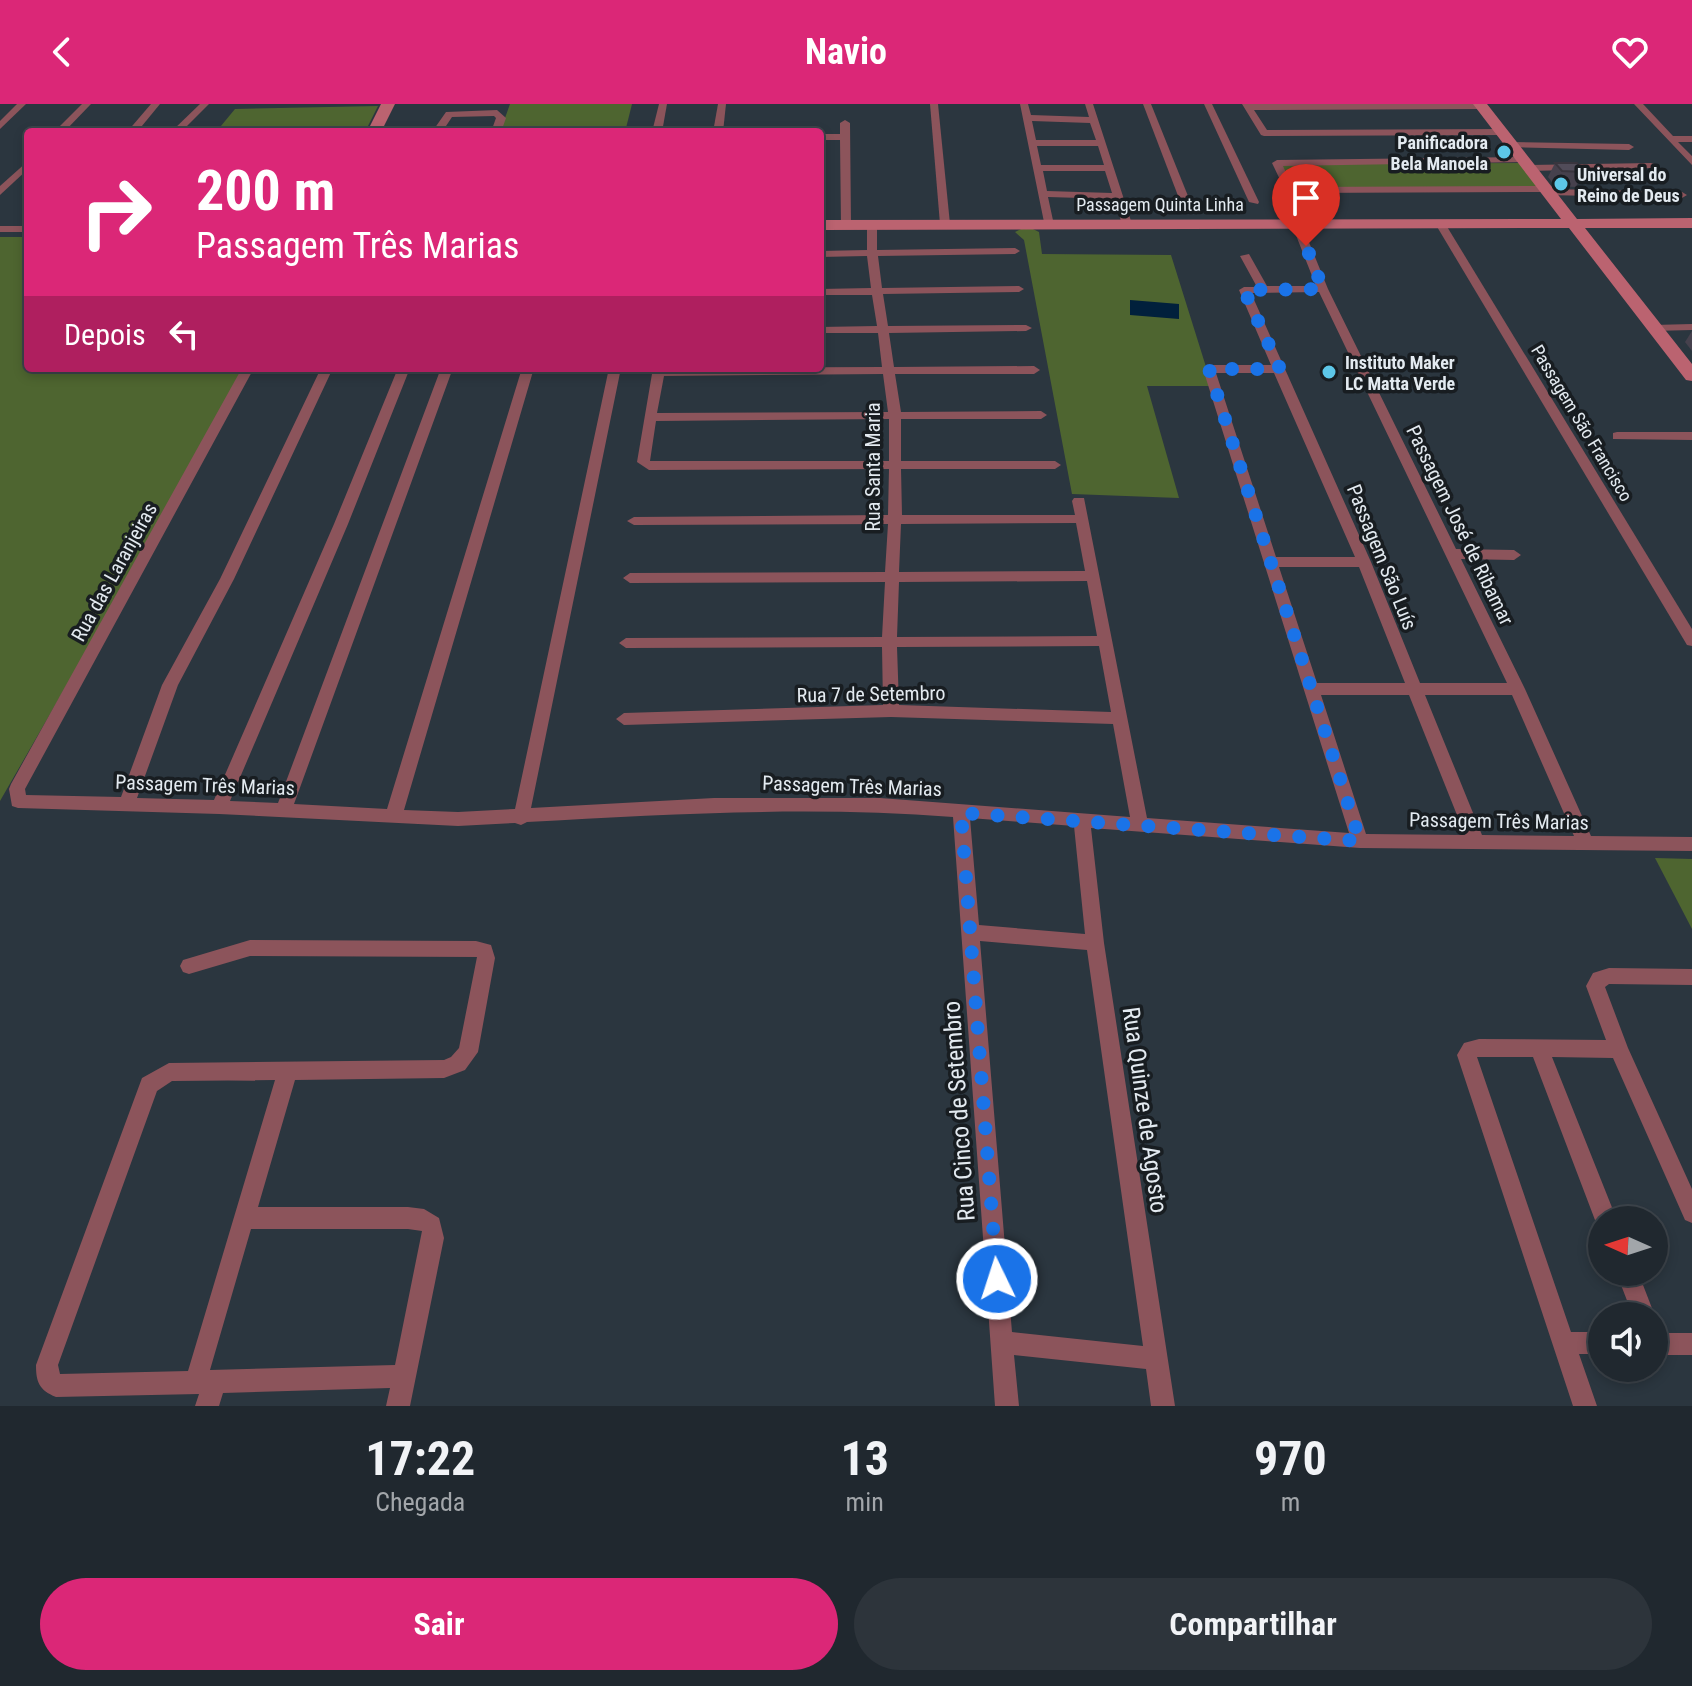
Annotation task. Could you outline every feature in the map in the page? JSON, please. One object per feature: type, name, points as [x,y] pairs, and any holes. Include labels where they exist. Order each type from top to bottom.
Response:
[{"type":"street","points":[[0,126],[22,104]]},
{"type":"street","points":[[63,128],[87,104]]},
{"type":"street","points":[[135,128],[156,104]]},
{"type":"street","points":[[180,128],[205,104]]},
{"type":"street","points":[[376,128],[388,104]]},
{"type":"street","points":[[658,128],[663,104]]},
{"type":"street","points":[[719,128],[722,104]]},
{"type":"street","points":[[934,104],[945,224]]},
{"type":"street","points":[[1024,104],[1049,225]]},
{"type":"street","points":[[1089,104],[1127,224]]},
{"type":"street","points":[[1147,104],[1185,201]]},
{"type":"street","points":[[1208,104],[1254,202]]},
{"type":"street","points":[[1638,104],[1692,162]]},
{"type":"street","points":[[1502,132],[1260,131],[1246,105],[1480,105],[1502,132],[1526,164],[1575,225],[1692,376]]},
{"type":"street","points":[[0,112],[14,112]]},
{"type":"street","points":[[439,128],[445,117],[452,114],[497,113],[501,118],[497,128]]},
{"type":"street","points":[[1027,118],[1094,120]]},
{"type":"street","points":[[845,123],[846,225]]},
{"type":"street","points":[[824,137],[845,137]]},
{"type":"street","points":[[1671,139],[1692,139]]},
{"type":"street","points":[[1032,143],[1101,143]]},
{"type":"street","points":[[1511,145],[1629,147]]},
{"type":"street","points":[[1651,166],[1277,163],[1288,188],[1296,190],[1547,190],[1682,195]]},
{"type":"street","points":[[0,192],[24,168]]},
{"type":"street","points":[[1036,168],[1108,168]]},
{"type":"street","points":[[1042,194],[1117,196]]},
{"type":"street","name":"Passagem Quinta Linha","points":[[824,225],[1692,223]]},
{"type":"street","name":"Rua Santa Maria","points":[[872,225],[872,253],[895,416],[895,519],[889,641],[891,711]]},
{"type":"street","name":"Passagem José de Ribamar","points":[[1297,225],[1323,289],[1517,689],[1586,844]]},
{"type":"street","name":"Passagem São Francisco","points":[[1441,225],[1692,641]]},
{"type":"street","points":[[0,229],[24,229]]},
{"type":"street","points":[[824,254],[1015,251]]},
{"type":"street","points":[[1245,256],[1264,290],[1323,289]]},
{"type":"street","points":[[824,292],[1019,289]]},
{"type":"street","name":"Passagem São Luís","points":[[1264,290],[1244,290],[1364,562],[1476,842]]},
{"type":"street","points":[[1657,332],[1692,327]]},
{"type":"street","points":[[824,330],[1026,328]]},
{"type":"street","points":[[1657,332],[1692,337]]},
{"type":"street","points":[[1280,369],[1209,369],[1360,841]]},
{"type":"street","points":[[824,371],[1034,370]]},
{"type":"street","name":"Rua das Laranjeiras","points":[[16,795],[246,372]]},
{"type":"street","points":[[126,805],[170,685],[227,579],[325,372]]},
{"type":"street","points":[[219,807],[341,524],[402,372]]},
{"type":"street","points":[[284,810],[446,372]]},
{"type":"street","points":[[393,817],[527,372]]},
{"type":"street","points":[[521,818],[614,372]]},
{"type":"street","points":[[658,372],[643,462],[649,466],[1055,465]]},
{"type":"street","points":[[650,417],[1041,415]]},
{"type":"street","points":[[1617,436],[1692,436]]},
{"type":"street","points":[[1079,501],[1140,825]]},
{"type":"street","points":[[634,521],[1082,519]]},
{"type":"street","points":[[1452,554],[1514,555]]},
{"type":"street","points":[[1271,562],[1364,562]]},
{"type":"street","points":[[630,578],[1093,576]]},
{"type":"street","points":[[626,643],[1105,641]]},
{"type":"street","points":[[1312,689],[1517,689]]},
{"type":"street","name":"Rua 7 de Setembro","points":[[624,719],[891,711],[1119,718]]},
{"type":"street","name":"Passagem Três Marias","points":[[16,795],[18,801],[219,807],[393,817],[521,818],[714,805],[880,805],[1360,841],[1692,844]]},
{"type":"street","name":"Rua Cinco de Setembro","points":[[961,813],[1007,1406]]},
{"type":"street","name":"Rua Quinze de Agosto","points":[[1082,820],[1095,943],[1163,1406]]},
{"type":"street","points":[[972,932],[1095,943]]},
{"type":"street","points":[[189,966],[250,948],[400,947],[485,951],[486,958],[468,1052],[458,1064],[444,1069],[169,1072],[149,1085],[47,1365],[47,1379],[56,1386],[404,1376]]},
{"type":"street","points":[[1692,977],[1609,976],[1600,979],[1595,986],[1619,1049],[1692,1213]]},
{"type":"street","points":[[1585,1406],[1468,1062],[1471,1049],[1479,1048],[1619,1049]]},
{"type":"street","points":[[1539,1048],[1601,1206]]},
{"type":"street","points":[[207,1406],[204,1384],[288,1069]]},
{"type":"street","points":[[246,1218],[408,1218],[424,1220],[432,1225],[433,1238],[398,1406]]},
{"type":"street","points":[[1002,1342],[1156,1359]]},
{"type":"street","points":[[1564,1343],[1588,1343]]},
{"type":"street","points":[[1668,1344],[1692,1345]]},
{"type":"green space","points":[[510,104],[632,104],[626,128],[501,128]]},
{"type":"green space","points":[[378,106],[367,128],[219,128],[235,109]]},
{"type":"green space","points":[[1519,163],[1539,188],[1291,188],[1279,164]]},
{"type":"green space","points":[[1027,226],[1039,232],[1042,254],[1171,255],[1212,386],[1147,386],[1179,498],[1072,494],[1024,240],[1015,232]]},
{"type":"green space","points":[[0,237],[24,237],[24,372],[247,372],[0,801]]},
{"type":"green space","points":[[1655,858],[1692,859],[1692,929]]},
{"type":"water","points":[[1130,300],[1179,304],[1179,319],[1130,315]]},
{"type":"building","points":[[1555,163],[1577,163],[1583,172],[1562,171]]},
{"type":"place","name":"Panificadora Bela Manoela","points":[[1504,152]]},
{"type":"place","name":"Universal do Reino de Deus","points":[[1561,184]]},
{"type":"place","name":"Instituto Maker LC Matta Verde","points":[[1329,372]]},
{"type":"route","points":[[997,1279],[961,813],[1360,841],[1209,369],[1280,369],[1244,290],[1323,289],[1306,246]]}]
